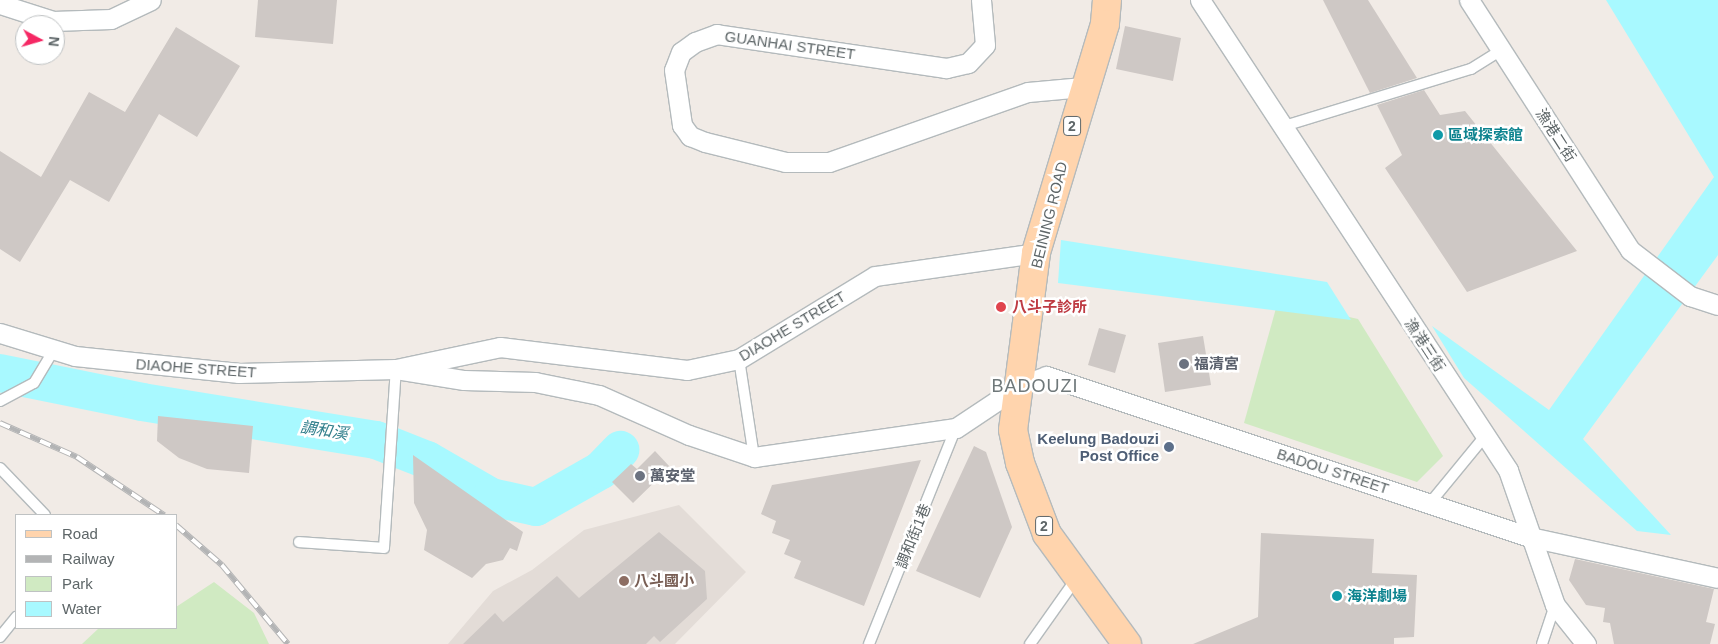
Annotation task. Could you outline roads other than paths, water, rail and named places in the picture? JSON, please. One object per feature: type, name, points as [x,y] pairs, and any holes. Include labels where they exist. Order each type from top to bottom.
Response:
[{"type":"main road","name":"BEINING ROAD","points":[[1107,0],[1105,24],[1083,87],[1036,253],[1013,430],[1020,463],[1047,534],[1076,579],[1127,644]]},
{"type":"street","points":[[0,4],[53,21],[111,19],[151,0]]},
{"type":"street","name":"GUANHAI STREET","points":[[981,0],[985,45],[968,63],[946,68],[717,34],[695,42],[681,52],[674,70],[682,125],[690,136],[705,142],[785,162],[829,162],[1028,92],[1083,87]]},
{"type":"street","name":"漁港三街","points":[[1200,0],[1281,127],[1508,470],[1530,537]]},
{"type":"street","name":"漁港二街","points":[[1469,0],[1500,51],[1630,250],[1690,296],[1718,305]]},
{"type":"street","name":"DIAOHE STREET","points":[[0,333],[53,351],[140,365],[239,373],[396,368],[500,347],[687,370],[739,359],[875,276],[1036,253]]},
{"type":"street","name":"DIAOHE STREET","points":[[396,368],[464,380],[535,382],[599,395],[689,435],[754,457],[956,428],[1019,386]]},
{"type":"street","name":"BADOU STREET","points":[[1019,386],[1046,376],[1530,537]]},
{"type":"street","points":[[1530,537],[1718,578]]},
{"type":"street","points":[[1530,537],[1555,605],[1586,644]]},
{"type":"lane","points":[[1281,127],[1471,69],[1500,51]]},
{"type":"lane","points":[[0,401],[34,383],[53,351]]},
{"type":"lane","points":[[739,359],[754,457]]},
{"type":"lane","points":[[299,542],[384,548],[396,368]]},
{"type":"lane","name":"調和街1巷","points":[[869,644],[956,428]]},
{"type":"lane","points":[[1430,503],[1485,436]]},
{"type":"lane","points":[[0,468],[44,514]]},
{"type":"lane","points":[[1030,644],[1076,579]]},
{"type":"lane","points":[[1542,644],[1555,605]]},
{"type":"lane","points":[[0,637],[15,618]]},
{"type":"water","points":[[1606,0],[1718,0],[1718,255],[1583,439],[1671,535],[1637,531],[1464,378],[1432,326],[1549,410],[1714,177]]},
{"type":"water","points":[[1061,240],[1327,282],[1351,320],[1058,283]]},
{"type":"waterway","name":"調和溪","points":[[0,373],[142,402],[376,440],[427,460],[491,497],[536,507],[601,470],[620,450]]},
{"type":"railway","points":[[0,423],[77,457],[162,514]]},
{"type":"railway","points":[[178,527],[222,565],[288,644]]},
{"type":"place","name":"區域探索館","points":[[1438,135]]},
{"type":"place","name":"八斗子診所","points":[[1001,307]]},
{"type":"place","name":"福清宮","points":[[1184,364]]},
{"type":"place","name":"Keelung Badouzi Post Office","points":[[1169,447]]},
{"type":"place","name":"萬安堂","points":[[640,476]]},
{"type":"place","name":"八斗國小","points":[[624,581]]},
{"type":"place","name":"海洋劇場","points":[[1337,596]]},
{"type":"district","name":"BADOUZI","points":[[1035,386]]}]
